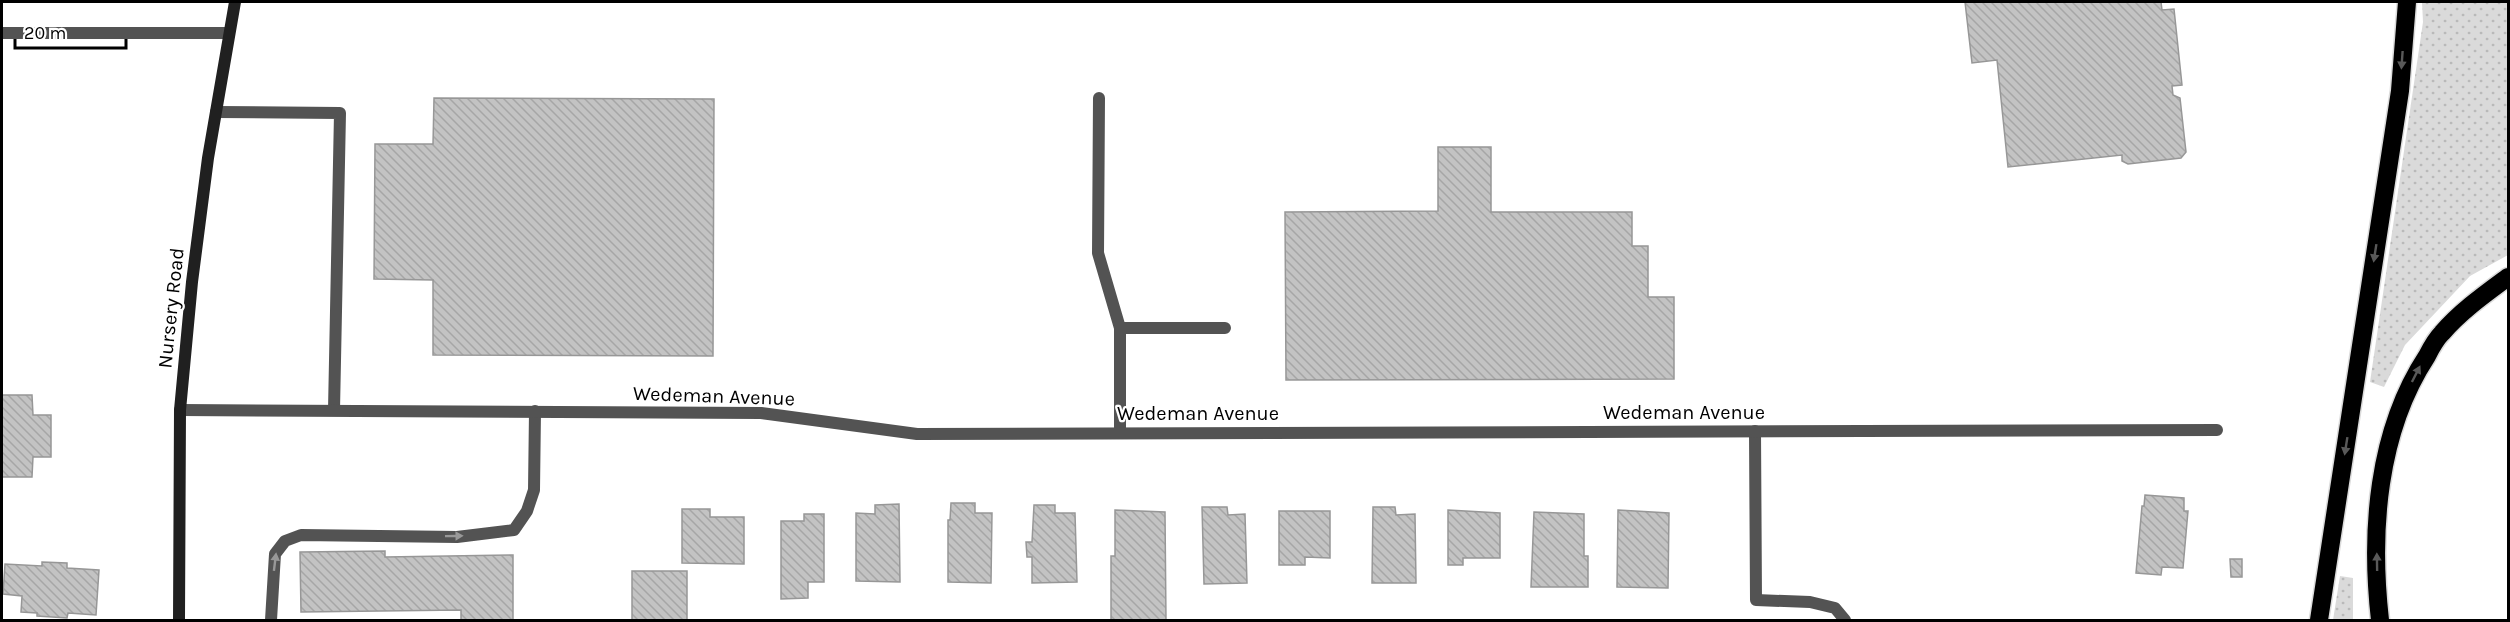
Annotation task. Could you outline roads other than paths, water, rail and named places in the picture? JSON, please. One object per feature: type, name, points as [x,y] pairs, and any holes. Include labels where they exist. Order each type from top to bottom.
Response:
[{"type":"highway","points":[[2319,621],[2400,91],[2407,2]]},
{"type":"highway","points":[[2380,621],[2376,531],[2382,477],[2395,421],[2416,372],[2441,334],[2477,300],[2508,278]]},
{"type":"main road","name":"Nursery Road","points":[[179,621],[180,410],[192,282],[216,112],[235,2]]},
{"type":"street","points":[[2,33],[229,33]]},
{"type":"street","points":[[1099,98],[1098,253],[1120,328],[1120,433]]},
{"type":"street","points":[[216,112],[340,113],[334,410]]},
{"type":"street","points":[[1120,328],[1225,328]]},
{"type":"street","name":"Wedeman Avenue","points":[[180,410],[761,413],[917,434],[2217,430]]},
{"type":"street","points":[[271,621],[276,554],[285,541],[302,535],[457,537],[514,530],[527,511],[534,490],[535,411]]},
{"type":"street","points":[[1755,431],[1756,600],[1810,602],[1827,606],[1835,608],[1845,621]]}]
